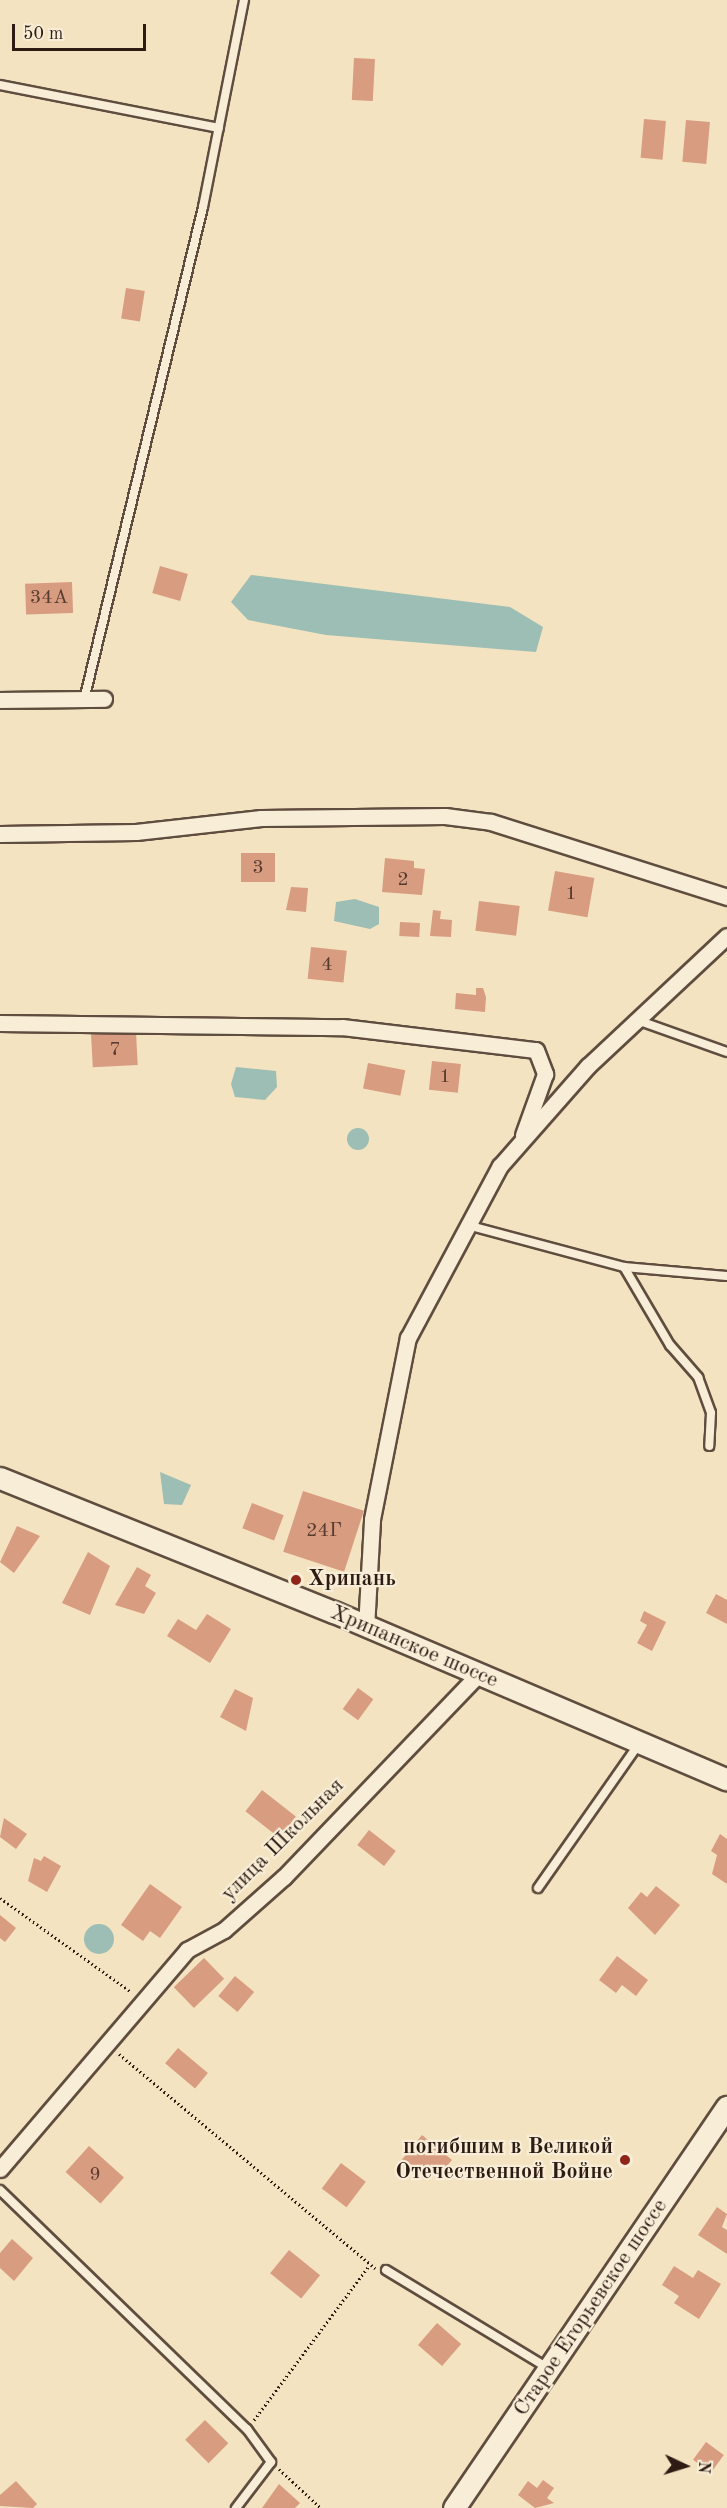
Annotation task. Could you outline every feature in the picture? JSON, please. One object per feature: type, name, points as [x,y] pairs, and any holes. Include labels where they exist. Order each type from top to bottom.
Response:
[{"type":"main road","name":"Хрипанское шоссе","points":[[0,1478],[479,1674],[727,1780]]},
{"type":"main road","name":"Старое Егорьевское шоссе","points":[[454,2508],[727,2107]]},
{"type":"street","points":[[0,700],[104,699]]},
{"type":"street","points":[[0,834],[136,832],[261,818],[445,816],[491,822],[727,897]]},
{"type":"street","points":[[366,1628],[372,1519],[408,1338],[500,1166],[588,1065],[640,1021],[727,935]]},
{"type":"street","points":[[0,1023],[342,1027],[536,1050],[545,1074],[520,1143]]},
{"type":"street","name":"улица Школьная","points":[[0,2169],[109,2045],[187,1950],[224,1930],[284,1877],[479,1674]]},
{"type":"lane","points":[[84,700],[219,128],[244,0]]},
{"type":"lane","points":[[0,85],[219,128]]},
{"type":"lane","points":[[640,1021],[727,1052]]},
{"type":"lane","points":[[467,1225],[624,1268],[727,1276]]},
{"type":"lane","points":[[624,1268],[670,1345],[698,1377],[711,1413],[709,1446]]},
{"type":"lane","points":[[538,1888],[640,1743]]},
{"type":"lane","points":[[0,2190],[247,2429],[270,2462],[236,2508]]},
{"type":"lane","points":[[386,2270],[549,2369]]},
{"type":"path","points":[[0,1898],[144,2003]]},
{"type":"path","points":[[109,2045],[368,2267],[386,2270]]},
{"type":"path","points":[[247,2429],[368,2267]]},
{"type":"path","points":[[270,2462],[321,2508]]},
{"type":"water","points":[[251,575],[510,607],[543,627],[536,652],[326,635],[248,620],[231,602]]},
{"type":"water","points":[[355,899],[379,907],[379,924],[370,929],[334,921],[336,902]]},
{"type":"water","points":[[236,1067],[276,1071],[277,1087],[265,1100],[235,1097],[231,1084]]},
{"type":"water","points":[[358,1128],[366,1131],[369,1139],[366,1147],[358,1150],[350,1147],[347,1139],[350,1131]]},
{"type":"water","points":[[160,1472],[191,1485],[182,1505],[164,1504]]},
{"type":"water","points":[[99,1924],[110,1928],[114,1939],[110,1950],[99,1954],[88,1950],[84,1939],[88,1928]]},
{"type":"building","points":[[354,58],[375,59],[373,101],[352,100]]},
{"type":"building","points":[[644,119],[666,121],[663,160],[641,158]]},
{"type":"building","points":[[686,120],[710,122],[706,164],[682,162]]},
{"type":"building","points":[[126,288],[145,291],[140,322],[121,319]]},
{"type":"building","points":[[160,566],[188,574],[180,601],[152,593]]},
{"type":"building","points":[[72,582],[73,613],[26,615],[25,584]]},
{"type":"building","points":[[241,853],[275,853],[275,882],[241,882]]},
{"type":"building","points":[[385,858],[414,861],[414,868],[425,869],[422,895],[382,892]]},
{"type":"building","points":[[555,871],[594,878],[587,917],[548,910]]},
{"type":"building","points":[[291,887],[308,888],[306,912],[286,910]]},
{"type":"building","points":[[479,901],[520,906],[516,936],[475,931]]},
{"type":"building","points":[[433,910],[441,911],[440,919],[452,920],[451,937],[430,936]]},
{"type":"building","points":[[400,922],[420,923],[419,937],[399,936]]},
{"type":"building","points":[[311,947],[347,951],[343,983],[308,979]]},
{"type":"building","points":[[476,988],[483,988],[486,997],[485,1012],[455,1009],[456,993],[476,995]]},
{"type":"building","points":[[136,1032],[138,1065],[93,1067],[91,1034]]},
{"type":"building","points":[[432,1061],[461,1064],[458,1093],[429,1090]]},
{"type":"building","points":[[368,1063],[405,1070],[400,1096],[363,1089]]},
{"type":"building","points":[[303,1491],[364,1511],[344,1572],[283,1552]]},
{"type":"building","points":[[252,1503],[284,1515],[274,1540],[242,1528]]},
{"type":"building","points":[[17,1526],[40,1536],[14,1573],[0,1562]]},
{"type":"building","points":[[88,1552],[110,1566],[90,1615],[62,1603]]},
{"type":"building","points":[[137,1567],[151,1575],[145,1586],[156,1593],[144,1614],[115,1605]]},
{"type":"building","points":[[716,1594],[727,1600],[727,1624],[706,1613]]},
{"type":"building","points":[[644,1611],[666,1622],[652,1651],[637,1643],[647,1625],[640,1621]]},
{"type":"building","points":[[207,1614],[231,1629],[210,1663],[167,1636],[178,1619],[196,1630]]},
{"type":"building","points":[[358,1688],[373,1699],[358,1720],[343,1709]]},
{"type":"building","points":[[235,1689],[253,1698],[246,1731],[220,1717]]},
{"type":"building","points":[[262,1790],[296,1816],[279,1838],[245,1811]]},
{"type":"building","points":[[4,1818],[27,1834],[16,1849],[0,1837]]},
{"type":"building","points":[[369,1830],[396,1851],[384,1866],[357,1845]]},
{"type":"building","points":[[720,1834],[727,1839],[727,1884],[712,1874],[717,1855],[711,1851]]},
{"type":"building","points":[[44,1856],[61,1866],[47,1892],[28,1881],[34,1858],[41,1861]]},
{"type":"building","points":[[150,1884],[182,1907],[160,1938],[150,1931],[143,1941],[121,1925]]},
{"type":"building","points":[[656,1886],[680,1905],[655,1935],[628,1908],[641,1892],[647,1897]]},
{"type":"building","points":[[0,1915],[16,1928],[5,1942],[0,1938]]},
{"type":"building","points":[[617,1956],[648,1980],[636,1996],[622,1985],[616,1993],[599,1980]]},
{"type":"building","points":[[204,1958],[224,1979],[194,2008],[174,1987]]},
{"type":"building","points":[[235,1976],[254,1992],[237,2012],[218,1996]]},
{"type":"building","points":[[178,2048],[208,2073],[195,2088],[165,2063]]},
{"type":"building","points":[[422,2135],[452,2160],[440,2174],[428,2164],[417,2177],[400,2162]]},
{"type":"building","points":[[89,2146],[124,2177],[101,2203],[66,2172]]},
{"type":"building","points":[[341,2163],[366,2182],[346,2207],[322,2189]]},
{"type":"building","points":[[717,2207],[727,2214],[722,2227],[727,2230],[727,2254],[698,2235]]},
{"type":"building","points":[[12,2239],[33,2258],[14,2281],[0,2268],[0,2253]]},
{"type":"building","points":[[289,2250],[320,2275],[301,2298],[270,2273]]},
{"type":"building","points":[[674,2266],[693,2278],[698,2270],[721,2284],[699,2319],[674,2303],[679,2296],[662,2285]]},
{"type":"building","points":[[437,2323],[461,2344],[442,2366],[418,2345]]},
{"type":"building","points":[[205,2420],[228,2443],[209,2463],[185,2440]]},
{"type":"building","points":[[706,2442],[724,2455],[711,2473],[693,2460]]},
{"type":"building","points":[[543,2480],[554,2488],[547,2498],[554,2503],[535,2508],[518,2495],[528,2481],[537,2488]]},
{"type":"building","points":[[16,2481],[37,2504],[33,2508],[0,2506],[0,2495]]},
{"type":"building","points":[[279,2484],[300,2503],[295,2508],[262,2508]]},
{"type":"place","name":"Хрипань","points":[[296,1580]]},
{"type":"place","name":"погибшим в Великой Отечественной Войне","points":[[625,2160]]}]
